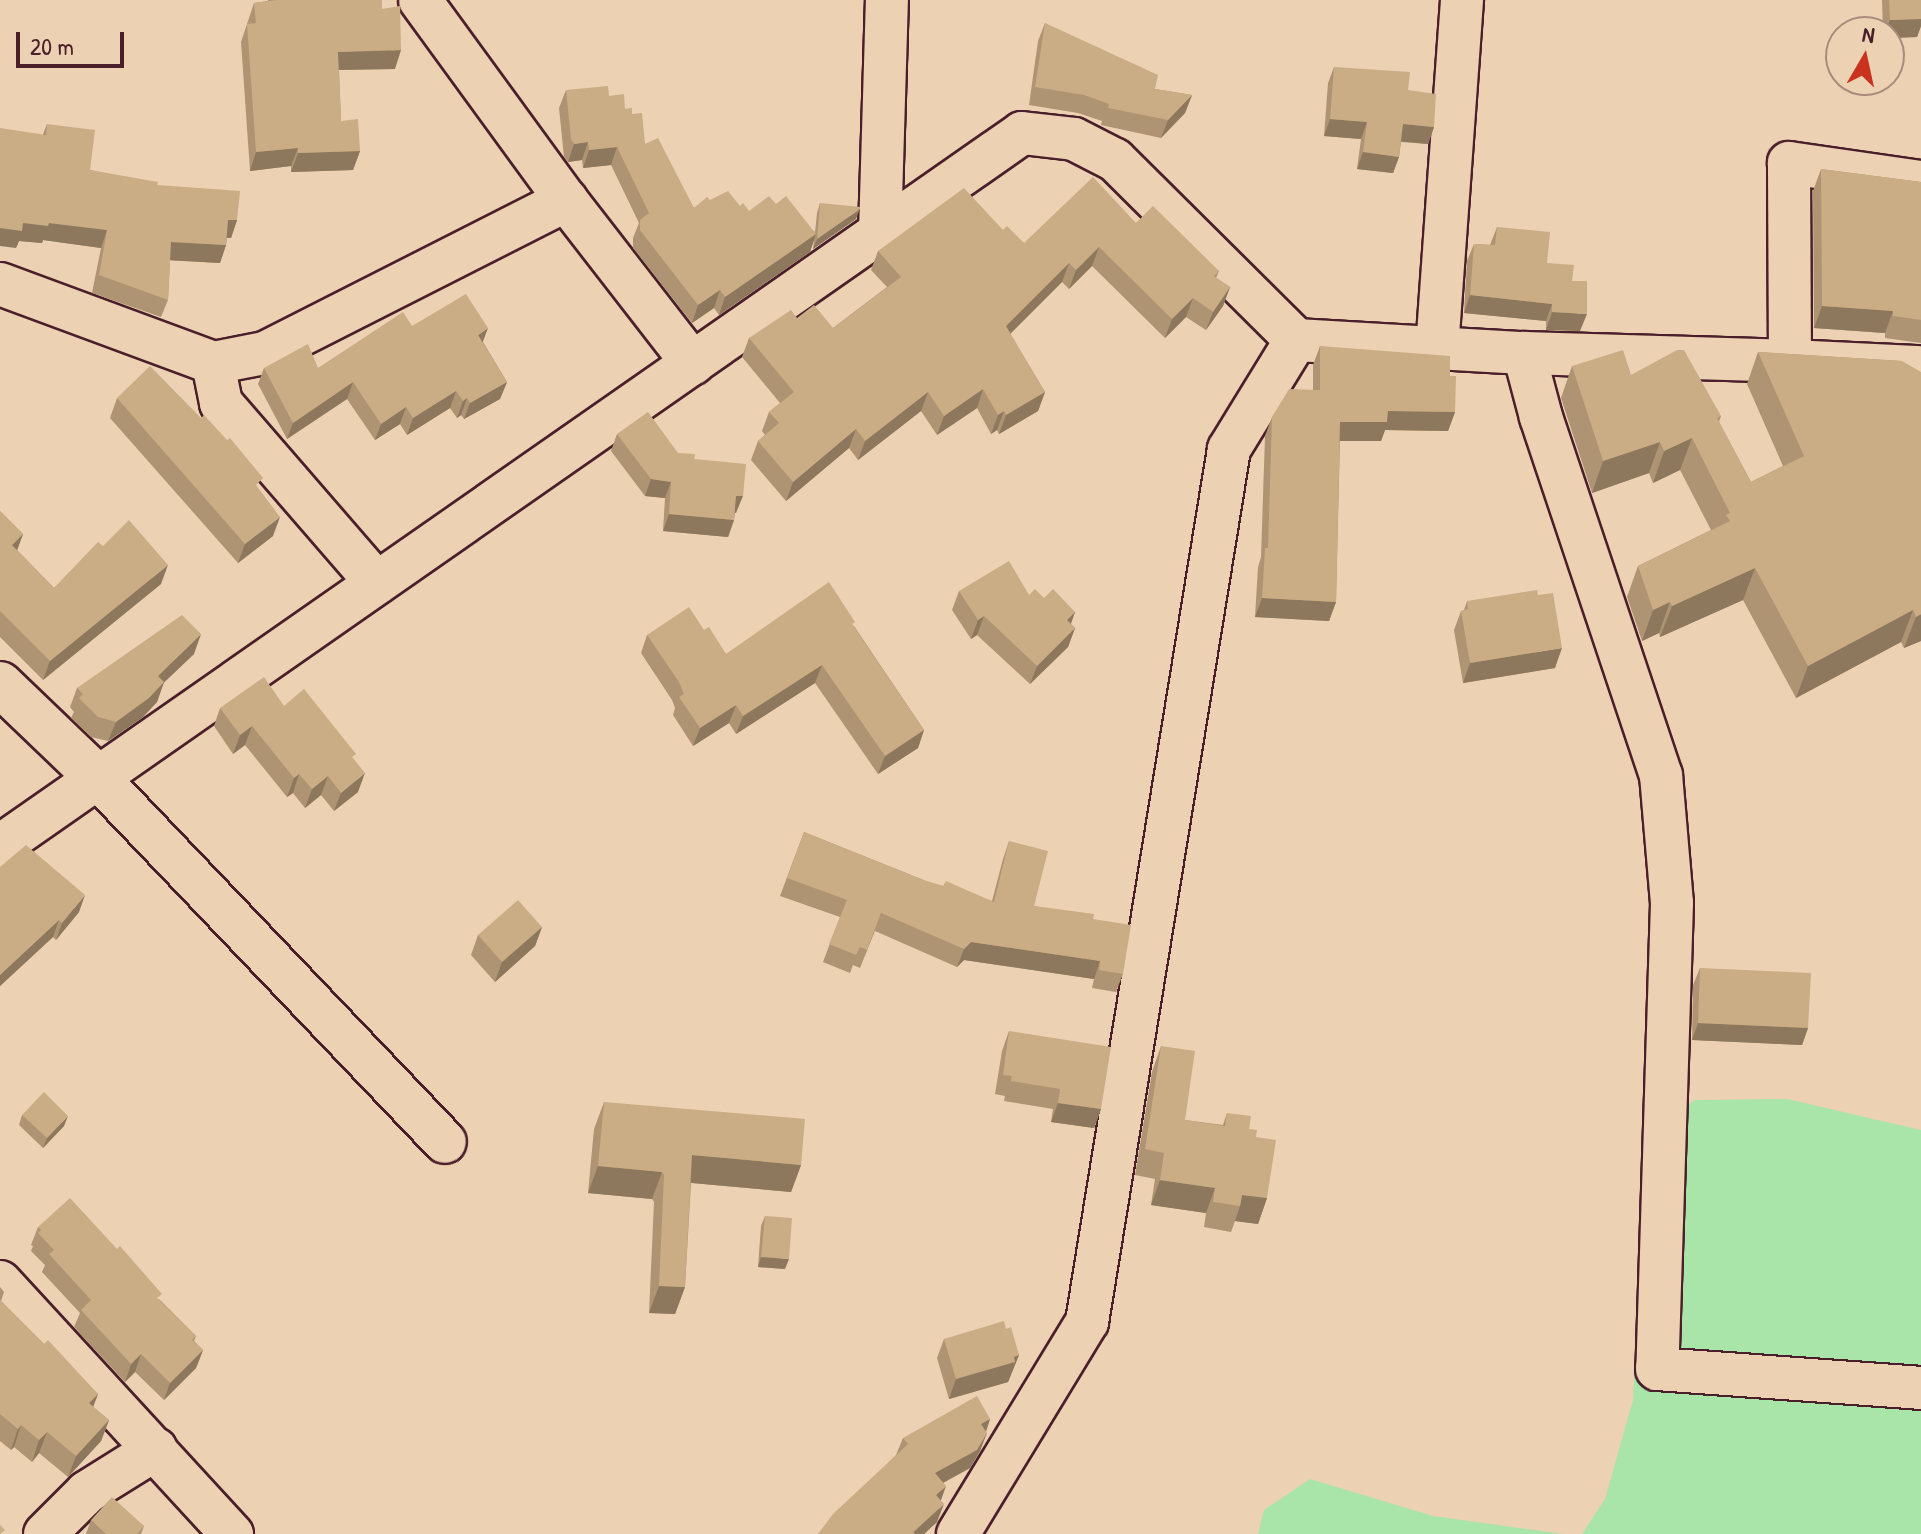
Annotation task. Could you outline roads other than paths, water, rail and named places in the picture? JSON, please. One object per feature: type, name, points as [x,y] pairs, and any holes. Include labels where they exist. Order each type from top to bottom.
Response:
[{"type":"street","points":[[420,0],[566,200],[693,364]]},
{"type":"street","points":[[880,233],[887,0]]},
{"type":"street","points":[[1437,349],[1462,0]]},
{"type":"street","points":[[0,846],[1022,133],[1074,139],[1115,160],[1296,340],[1524,353],[1916,367],[1921,372]]},
{"type":"street","points":[[1790,361],[1789,163],[1921,182]]},
{"type":"street","points":[[0,284],[213,363],[265,353],[566,200]]},
{"type":"street","points":[[958,1534],[1087,1322],[1229,449],[1296,340]]},
{"type":"street","points":[[1524,353],[1541,417],[1661,775],[1672,903],[1657,1369],[1921,1388]]},
{"type":"street","points":[[213,363],[221,403],[377,583]]},
{"type":"street","points":[[0,684],[97,777],[445,1142]]},
{"type":"street","points":[[0,1282],[232,1534]]},
{"type":"street","points":[[45,1534],[87,1492],[156,1449]]}]
